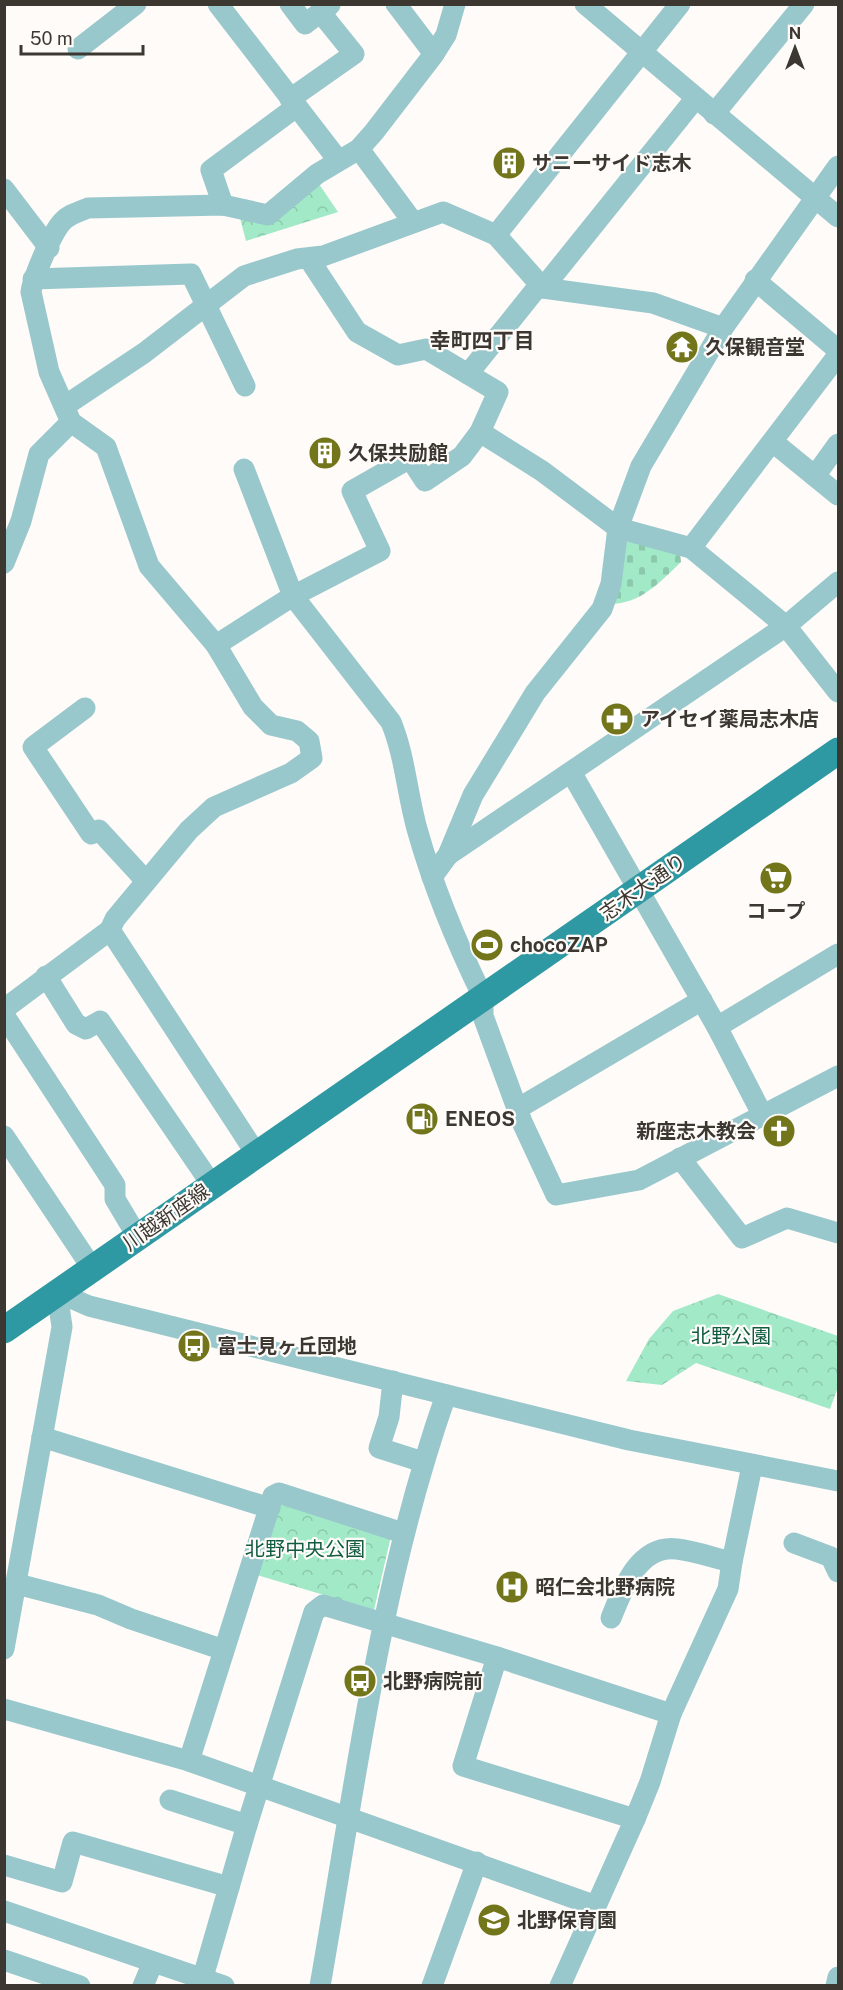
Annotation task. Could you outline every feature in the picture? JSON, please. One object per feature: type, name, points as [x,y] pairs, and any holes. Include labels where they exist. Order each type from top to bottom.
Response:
[{"type":"main road","name":"志木大通り","points":[[328,1105],[838,750]]},
{"type":"main road","name":"川越新座線","points":[[4,1330],[328,1105]]},
{"type":"street","points":[[78,49],[136,4]]},
{"type":"street","points":[[218,4],[338,160]]},
{"type":"street","points":[[223,205],[210,170],[354,54],[326,9],[305,24],[290,4]]},
{"type":"street","points":[[396,4],[434,54]]},
{"type":"street","points":[[137,1236],[115,1199],[115,1185],[6,1008],[110,930],[115,918],[189,830],[214,807],[291,773],[312,758],[309,741],[297,731],[271,725],[253,707],[216,645],[149,566],[106,447],[68,413],[49,372],[42,352],[31,292],[33,279],[61,223],[69,216],[88,208],[223,205],[268,215],[317,174],[359,149],[434,54],[446,35],[455,4]]},
{"type":"street","points":[[585,4],[641,54],[838,218]]},
{"type":"street","points":[[496,235],[680,4]]},
{"type":"street","points":[[714,114],[804,4]]},
{"type":"street","points":[[468,374],[695,99]]},
{"type":"street","points":[[359,149],[413,222]]},
{"type":"street","points":[[432,877],[448,855],[472,795],[535,693],[602,609],[611,584],[618,528],[641,466],[723,328],[838,166]]},
{"type":"street","points":[[9,204],[49,248]]},
{"type":"street","points":[[4,563],[21,520],[39,454],[68,413],[244,276],[297,259],[309,259],[443,212],[496,235],[542,286],[653,303],[723,328]]},
{"type":"street","points":[[216,645],[293,596],[380,551],[352,491],[410,458],[425,480],[462,456],[480,432],[498,392],[426,349],[398,355],[357,332],[309,259]]},
{"type":"street","points":[[33,279],[191,274],[245,386]]},
{"type":"street","points":[[755,280],[838,350]]},
{"type":"street","points":[[691,548],[838,355]]},
{"type":"street","points":[[480,432],[542,471],[618,528],[691,548],[786,626],[838,692]]},
{"type":"street","points":[[773,442],[838,495]]},
{"type":"street","points":[[814,476],[838,444]]},
{"type":"street","points":[[244,469],[293,596],[391,722],[400,743],[416,827],[432,877],[483,997],[483,1016],[517,1109],[556,1195],[639,1180],[838,1076]]},
{"type":"street","points":[[448,855],[786,626],[838,582]]},
{"type":"street","points":[[86,708],[33,747],[91,834],[99,830],[146,881]]},
{"type":"street","points":[[571,772],[702,1000],[763,1116]]},
{"type":"street","points":[[110,930],[256,1155]]},
{"type":"street","points":[[717,1027],[838,954]]},
{"type":"street","points":[[46,976],[76,1024],[86,1029],[100,1021],[212,1185]]},
{"type":"street","points":[[517,1109],[702,1000]]},
{"type":"street","points":[[4,1136],[92,1268]]},
{"type":"street","points":[[680,1158],[742,1238],[787,1218],[838,1233]]},
{"type":"street","points":[[57,1292],[89,1306],[629,1440],[752,1466],[838,1481]]},
{"type":"street","points":[[4,1649],[62,1327],[57,1292]]},
{"type":"street","points":[[393,1381],[389,1416],[379,1448],[423,1462]]},
{"type":"street","points":[[320,1986],[383,1622],[403,1533],[423,1462],[446,1395]]},
{"type":"street","points":[[42,1437],[270,1508]]},
{"type":"street","points":[[560,1986],[635,1819],[650,1782],[671,1714],[728,1589],[752,1466]]},
{"type":"street","points":[[189,1761],[273,1496],[279,1493],[403,1533]]},
{"type":"street","points":[[794,1543],[831,1557],[838,1572]]},
{"type":"street","points":[[611,1618],[636,1567],[647,1557],[675,1548],[732,1562]]},
{"type":"street","points":[[16,1584],[98,1605],[131,1619],[224,1650]]},
{"type":"street","points":[[203,1977],[247,1825],[314,1612],[323,1605],[497,1657],[671,1714]]},
{"type":"street","points":[[497,1657],[463,1766],[635,1819]]},
{"type":"street","points":[[4,1709],[189,1761],[350,1816],[596,1906]]},
{"type":"street","points":[[170,1800],[247,1825]]},
{"type":"street","points":[[4,1865],[62,1882],[73,1842],[229,1887]]},
{"type":"street","points":[[432,1986],[477,1862]]},
{"type":"street","points":[[4,1911],[224,1986]]},
{"type":"street","points":[[4,1960],[81,1986]]},
{"type":"street","points":[[143,1986],[153,1962]]},
{"type":"street","points":[[836,1986],[838,1977]]},
{"type":"green space","points":[[317,181],[338,212],[246,241],[240,218]]},
{"type":"green space","points":[[626,538],[680,553],[681,562],[649,591],[630,601],[608,604]]},
{"type":"green space","name":"北野公園","points":[[718,1294],[838,1336],[838,1387],[830,1409],[696,1363],[662,1385],[626,1381],[649,1339],[673,1311]]},
{"type":"green space","name":"北野中央公園","points":[[279,1501],[391,1536],[374,1610],[257,1575]]},
{"type":"place","name":"サニーサイド志木","points":[[509,163]]},
{"type":"place","name":"久保観音堂","points":[[682,347]]},
{"type":"place","name":"久保共励館","points":[[325,453]]},
{"type":"place","name":"アイセイ薬局志木店","points":[[617,719]]},
{"type":"place","name":"コープ","points":[[776,878]]},
{"type":"place","name":"chocoZAP","points":[[487,945]]},
{"type":"place","name":"ENEOS","points":[[422,1119]]},
{"type":"place","name":"新座志木教会","points":[[779,1131]]},
{"type":"place","name":"富士見ヶ丘団地","points":[[194,1346]]},
{"type":"place","name":"昭仁会北野病院","points":[[512,1587]]},
{"type":"place","name":"北野病院前","points":[[360,1681]]},
{"type":"place","name":"北野保育園","points":[[494,1920]]},
{"type":"district","name":"幸町四丁目","points":[[482,340]]}]
